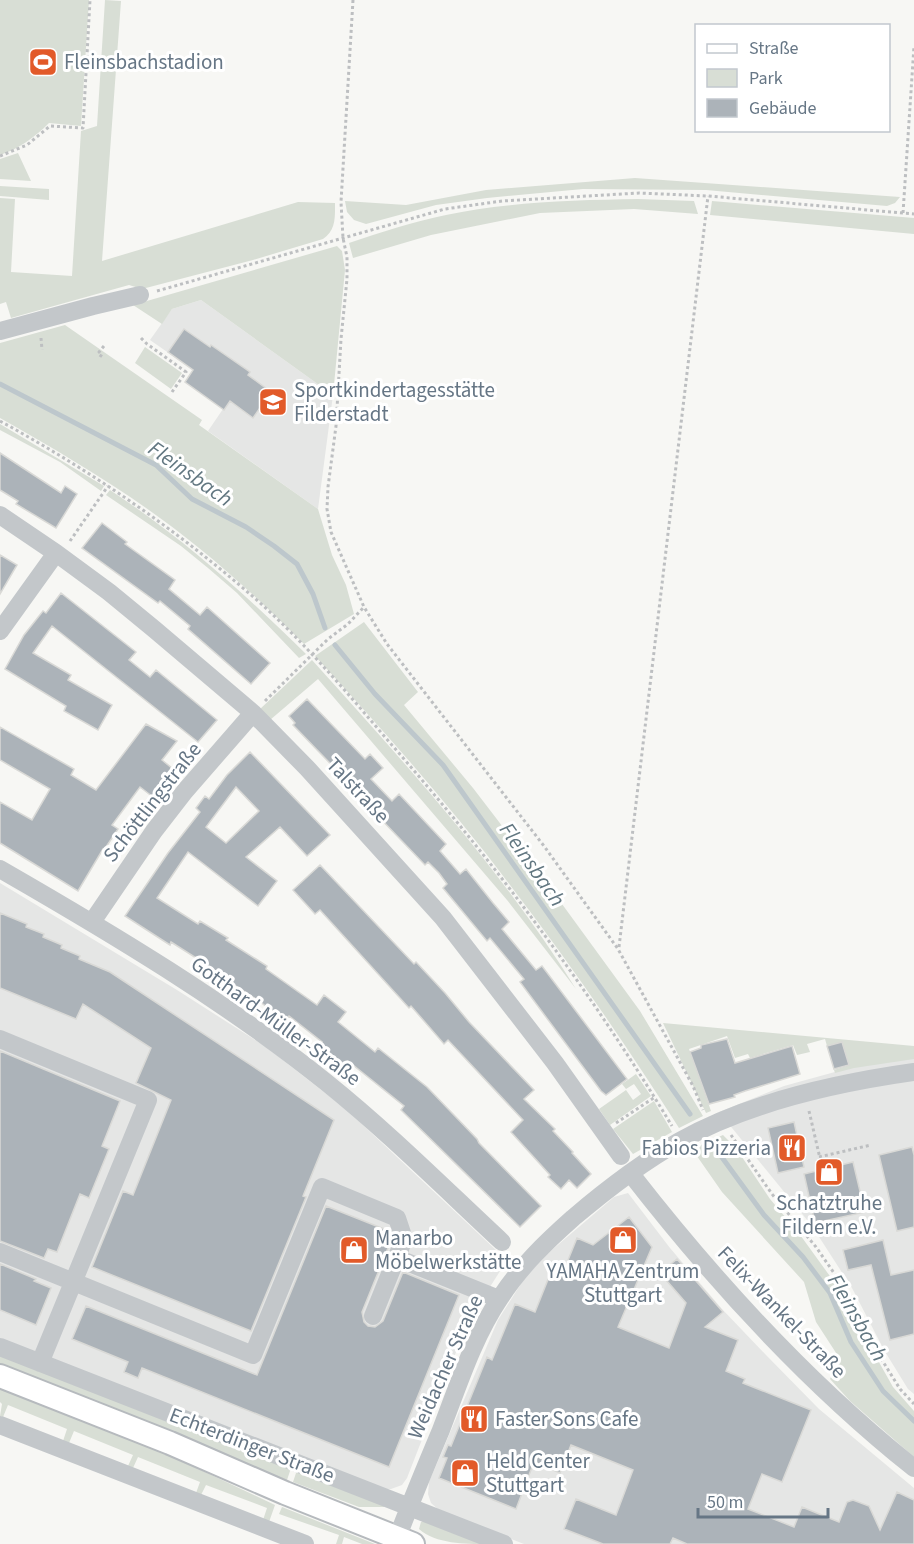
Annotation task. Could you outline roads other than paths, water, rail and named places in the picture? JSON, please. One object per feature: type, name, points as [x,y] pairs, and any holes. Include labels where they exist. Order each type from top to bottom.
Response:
[{"type":"main road","name":"Echterdinger Straße","points":[[0,1376],[170,1443],[401,1542]]},
{"type":"street","points":[[0,331],[140,295]]},
{"type":"street","name":"Talstraße","points":[[0,515],[109,592],[253,713],[322,784],[443,918],[555,1063],[621,1156]]},
{"type":"street","points":[[0,631],[58,554]]},
{"type":"street","name":"Schöttlingstraße","points":[[92,922],[160,823],[197,776],[253,713]]},
{"type":"street","name":"Gotthard-Müller-Straße","points":[[0,869],[92,922],[204,992],[327,1082],[502,1242]]},
{"type":"street","points":[[0,1039],[148,1100],[40,1363]]},
{"type":"street","name":"Weidacher Straße","points":[[401,1542],[409,1506],[484,1324],[499,1299],[525,1265],[560,1230],[594,1200],[658,1154],[715,1124],[805,1094],[914,1072]]},
{"type":"street","name":"Felix-Wankel-Straße","points":[[631,1174],[677,1232],[765,1331],[835,1400],[914,1468]]},
{"type":"street","points":[[0,1252],[253,1355],[321,1187],[396,1218],[404,1239],[373,1316]]},
{"type":"street","points":[[397,1258],[499,1299]]},
{"type":"street","name":"Echterdinger Straße","points":[[0,1347],[504,1544]]},
{"type":"street","points":[[0,1425],[305,1544]]},
{"type":"waterway","name":"Fleinsbach","points":[[0,384],[156,465],[192,499],[246,527],[274,546],[297,564],[313,594],[325,628]]},
{"type":"waterway","name":"Fleinsbach","points":[[335,645],[375,694],[443,765],[690,1114]]},
{"type":"waterway","name":"Fleinsbach","points":[[710,1141],[764,1215],[803,1257],[830,1293],[851,1342],[883,1391],[914,1421]]},
{"type":"place","name":"Fleinsbachstadion","points":[[43,62]]},
{"type":"place","name":"Sportkindertagesstätte Filderstadt","points":[[273,402]]},
{"type":"place","name":"Fabios Pizzeria","points":[[792,1148]]},
{"type":"place","name":"Schatztruhe Fildern e.V.","points":[[829,1172]]},
{"type":"place","name":"YAMAHA Zentrum Stuttgart","points":[[623,1240]]},
{"type":"place","name":"Manarbo Möbelwerkstätte","points":[[354,1250]]},
{"type":"place","name":"Faster Sons Cafe","points":[[474,1419]]},
{"type":"place","name":"Held Center Stuttgart","points":[[465,1473]]}]
